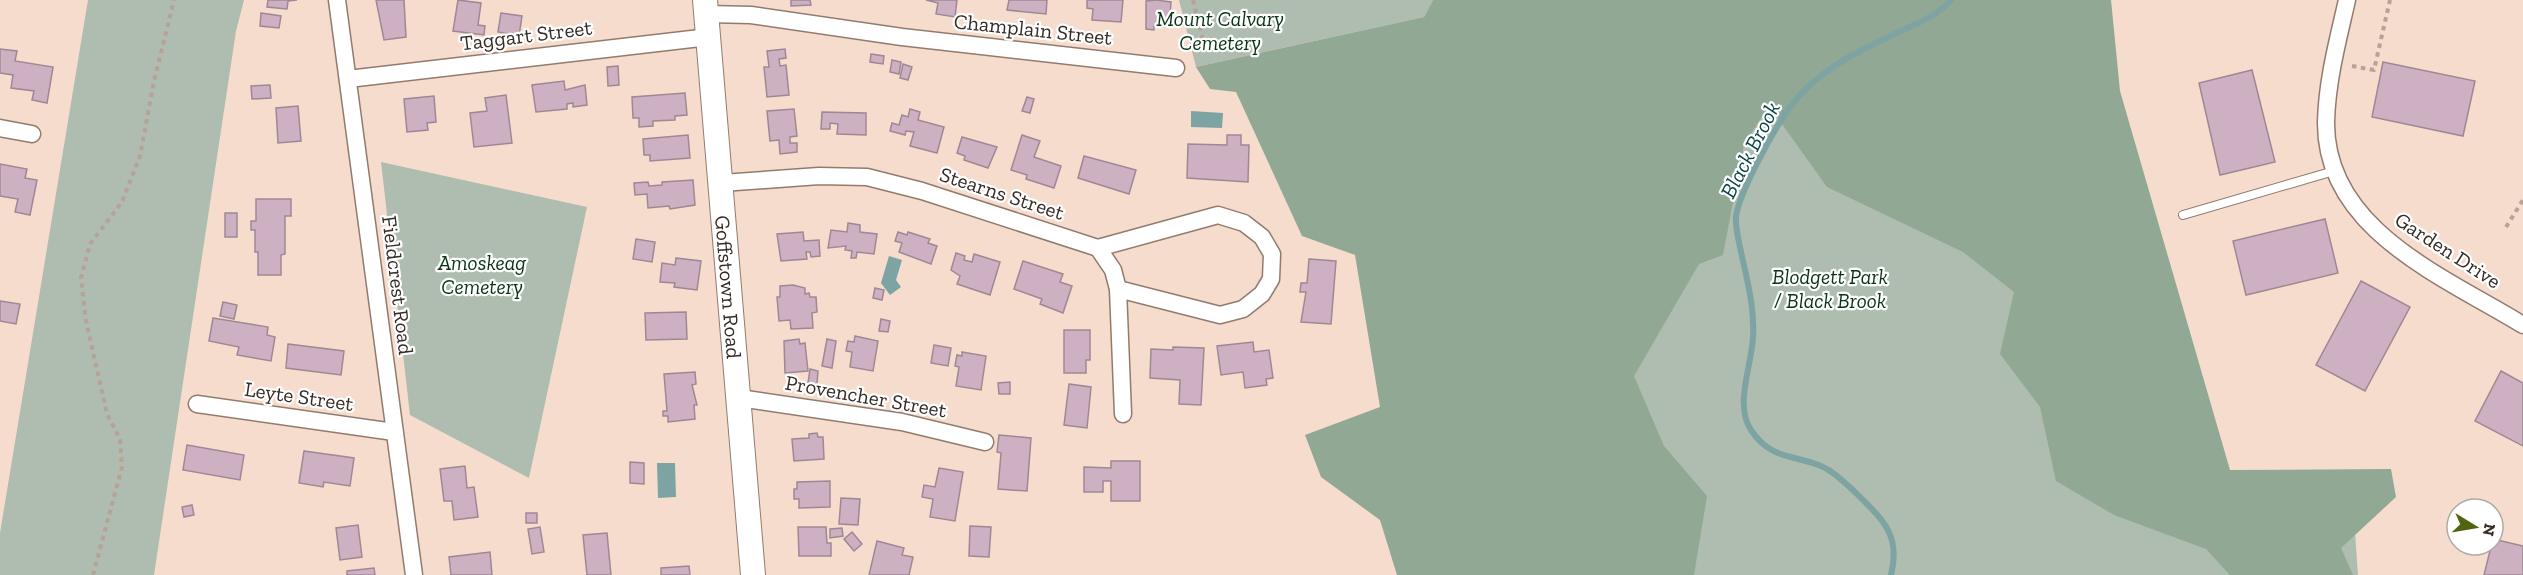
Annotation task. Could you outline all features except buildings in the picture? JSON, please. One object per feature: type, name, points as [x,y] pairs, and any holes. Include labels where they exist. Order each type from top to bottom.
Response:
[{"type":"main road","name":"Goffstown Road","points":[[704,10],[722,183],[754,575]]},
{"type":"street","name":"Fieldcrest Road","points":[[337,0],[414,575]]},
{"type":"street","name":"Garden Drive","points":[[2347,0],[2327,97],[2326,125],[2334,171],[2348,200],[2379,233],[2415,260],[2523,325]]},
{"type":"street","name":"Taggart Street","points":[[348,79],[704,10]]},
{"type":"street","name":"Champlain Street","points":[[704,10],[902,37],[1176,68]]},
{"type":"street","points":[[0,128],[32,134]]},
{"type":"street","name":"Stearns Street","points":[[722,183],[819,176],[867,177],[922,191],[1098,248]]},
{"type":"street","points":[[1118,290],[1220,315],[1243,309],[1262,294],[1271,279],[1272,254],[1262,237],[1244,223],[1218,215],[1098,248],[1113,270],[1118,290],[1123,414]]},
{"type":"street","name":"Provencher Street","points":[[740,398],[902,422],[985,442]]},
{"type":"street","name":"Leyte Street","points":[[197,404],[394,432]]},
{"type":"lane","points":[[2183,215],[2334,171]]},
{"type":"path","points":[[93,575],[122,467],[120,439],[107,414],[86,321],[81,278],[90,244],[122,202],[140,156],[154,81],[174,0]]},
{"type":"path","points":[[1193,0],[1206,51]]},
{"type":"path","points":[[2352,66],[2374,70],[2390,0]]},
{"type":"path","points":[[2506,227],[2523,200]]},
{"type":"green space","points":[[88,0],[244,0],[236,31],[154,575],[0,575],[0,533]]},
{"type":"green space","name":"Mount Calvary Cemetery","points":[[1179,0],[1433,0],[1424,17],[1196,67]]},
{"type":"green space","name":"Blodgett Park / Black Brook","points":[[1433,0],[2111,0],[2120,91],[2230,470],[2391,469],[2396,497],[2341,548],[2353,575],[2230,575],[2206,549],[2114,515],[2056,481],[2040,407],[2000,354],[2014,292],[1963,252],[1827,187],[1769,106],[1744,144],[1723,255],[1699,264],[1634,376],[1664,446],[1707,496],[1694,575],[1397,575],[1380,520],[1321,477],[1305,435],[1380,407],[1355,255],[1302,236],[1236,92],[1210,89],[1196,67],[1424,17]]},
{"type":"green space","name":"Blodgett Park / Black Brook","points":[[1496,0],[2064,0],[2205,477],[2352,489],[2358,575],[1579,575]]},
{"type":"green space","name":"Amoskeag Cemetery","points":[[381,162],[587,207],[529,478],[410,415]]},
{"type":"water","points":[[1191,111],[1223,113],[1222,128],[1191,127]]},
{"type":"water","points":[[889,256],[902,260],[896,280],[901,287],[890,295],[881,283]]},
{"type":"water","points":[[657,463],[675,463],[676,497],[658,498]]},
{"type":"waterway","name":"Black Brook","points":[[1891,575],[1894,549],[1888,529],[1875,512],[1844,482],[1826,469],[1766,447],[1751,430],[1746,420],[1744,397],[1753,326],[1736,216],[1750,179],[1772,136],[1796,99],[1837,64],[1928,18],[1951,0]]}]
